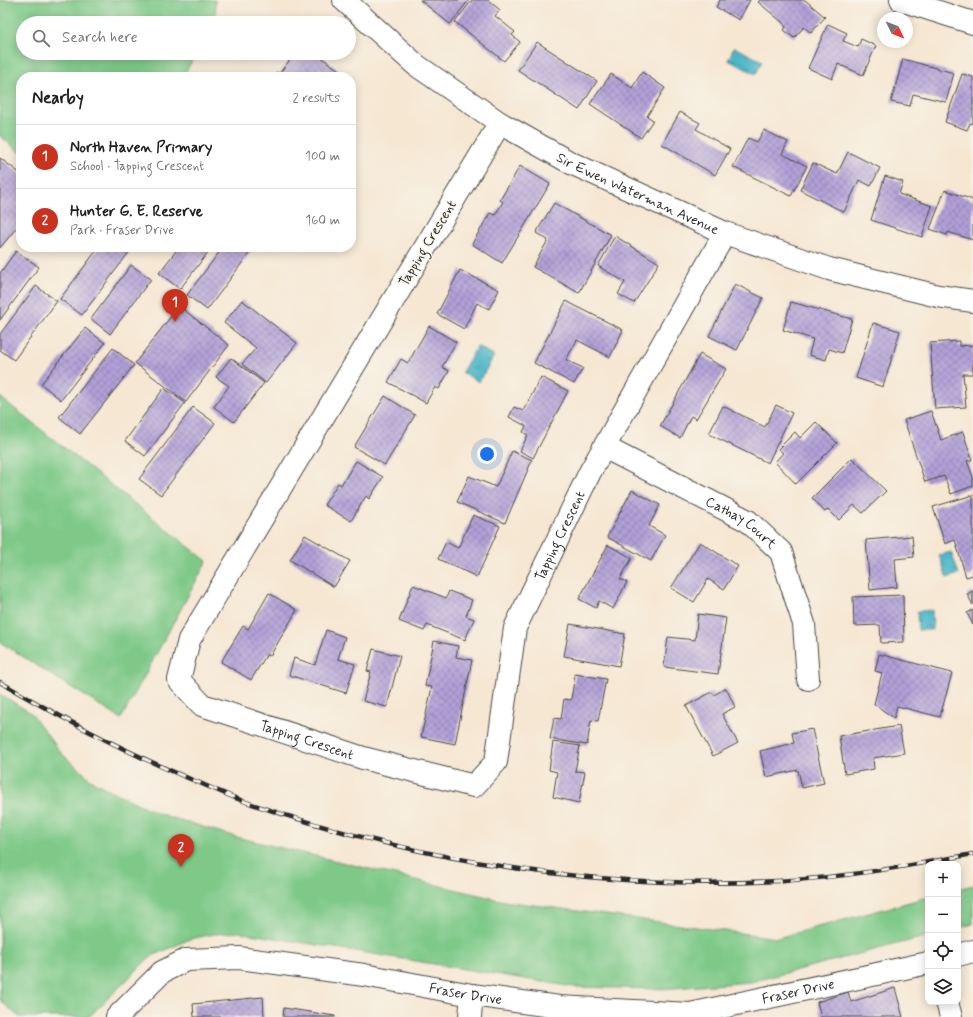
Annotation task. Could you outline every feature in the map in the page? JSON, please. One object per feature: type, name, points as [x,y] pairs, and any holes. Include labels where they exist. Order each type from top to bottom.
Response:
[{"type":"street","name":"Sir Ewen Waterman Avenue","points":[[344,0],[416,65],[500,123],[571,162],[725,233],[829,269],[938,296],[973,302]]},
{"type":"street","points":[[901,0],[973,23]]},
{"type":"street","name":"Tapping Crescent","points":[[500,123],[190,640],[179,680],[202,705],[363,758],[474,786],[496,762],[515,628],[590,472],[725,233]]},
{"type":"street","name":"Cathay Court","points":[[604,447],[748,521],[781,552],[804,624],[808,679]]},
{"type":"street","points":[[961,954],[973,951]]},
{"type":"street","name":"Fraser Drive","points":[[116,1017],[162,972],[186,960],[240,958],[364,975],[472,995],[559,1007],[691,1015],[925,964]]},
{"type":"street","points":[[470,1017],[472,995]]},
{"type":"street","points":[[948,1005],[951,1017]]},
{"type":"green space","points":[[0,0],[215,0],[215,16],[16,16],[16,60],[192,60],[186,72],[16,72],[16,149],[0,136]]},
{"type":"green space","points":[[0,397],[207,561],[121,719],[0,642]]},
{"type":"green space","points":[[0,694],[31,713],[62,754],[94,782],[157,813],[236,837],[504,901],[777,938],[925,898],[925,937],[751,982],[661,989],[574,987],[238,932],[214,934],[190,939],[150,957],[89,1017],[19,1017],[0,1000]]},
{"type":"green space","points":[[973,885],[973,924],[961,927],[961,897],[961,888]]},
{"type":"water","points":[[734,47],[762,61],[756,74],[728,60]]},
{"type":"water","points":[[477,346],[494,356],[479,382],[462,372]]},
{"type":"water","points":[[951,552],[959,574],[947,578],[939,555]]},
{"type":"water","points":[[932,610],[933,630],[918,630],[917,611]]},
{"type":"building","points":[[420,0],[469,0],[450,24]]},
{"type":"building","points":[[472,0],[488,0],[500,10],[495,16],[515,32],[512,35],[520,42],[504,61],[455,22]]},
{"type":"building","points":[[720,0],[750,0],[739,20],[716,7]]},
{"type":"building","points":[[760,0],[805,0],[825,17],[811,33],[804,27],[794,38],[784,30],[786,27],[782,22],[758,2]]},
{"type":"building","points":[[828,24],[847,33],[843,41],[858,47],[861,39],[876,46],[863,75],[838,64],[832,79],[808,68]]},
{"type":"building","points":[[537,42],[597,81],[579,110],[518,70]]},
{"type":"building","points":[[903,59],[954,73],[946,102],[913,94],[910,106],[891,102]]},
{"type":"building","points":[[290,60],[325,60],[339,70],[338,72],[281,72]]},
{"type":"building","points":[[642,72],[665,88],[647,116],[653,120],[641,138],[590,104],[611,74],[632,88]]},
{"type":"building","points":[[962,74],[973,77],[973,124],[970,123],[967,130],[945,122]]},
{"type":"building","points":[[680,112],[700,123],[696,129],[730,149],[715,175],[662,144]]},
{"type":"building","points":[[764,130],[788,142],[782,154],[807,166],[791,196],[733,167],[748,138],[757,142]]},
{"type":"building","points":[[848,152],[880,168],[871,186],[859,180],[844,212],[800,190],[813,163],[837,174]]},
{"type":"building","points":[[0,158],[16,170],[16,228],[0,248]]},
{"type":"building","points":[[520,166],[550,184],[502,263],[472,244],[490,213],[495,215],[503,202],[500,200]]},
{"type":"building","points":[[885,176],[903,182],[899,194],[932,206],[922,237],[871,220]]},
{"type":"building","points":[[945,190],[973,200],[973,240],[948,232],[947,235],[930,229]]},
{"type":"building","points":[[554,203],[611,235],[579,293],[533,267],[548,240],[536,233]]},
{"type":"building","points":[[615,236],[659,263],[634,303],[618,294],[625,282],[598,266]]},
{"type":"building","points":[[16,251],[39,267],[0,320],[0,273]]},
{"type":"building","points":[[95,252],[129,252],[82,315],[60,299]]},
{"type":"building","points":[[175,252],[208,252],[180,289],[159,273]]},
{"type":"building","points":[[219,252],[250,252],[207,310],[187,295]]},
{"type":"building","points":[[131,265],[151,279],[110,334],[91,319]]},
{"type":"building","points":[[460,270],[499,290],[489,309],[477,303],[464,329],[437,314]]},
{"type":"building","points":[[735,284],[763,298],[737,350],[709,336]]},
{"type":"building","points":[[36,286],[57,301],[14,360],[0,350],[0,334]]},
{"type":"building","points":[[242,300],[297,343],[266,383],[242,364],[256,348],[224,323]]},
{"type":"building","points":[[566,301],[623,330],[610,357],[577,340],[566,360],[583,368],[574,384],[534,363]]},
{"type":"building","points":[[791,302],[852,319],[842,353],[829,349],[826,360],[809,355],[813,339],[783,330]]},
{"type":"building","points":[[179,306],[229,345],[186,402],[135,363]]},
{"type":"building","points":[[873,323],[900,331],[883,387],[856,378]]},
{"type":"building","points":[[429,326],[456,342],[442,367],[449,371],[439,389],[435,387],[426,403],[388,382],[401,359],[408,363]]},
{"type":"building","points":[[85,328],[105,343],[61,400],[41,384]]},
{"type":"building","points":[[959,341],[959,346],[973,345],[973,374],[963,374],[966,407],[935,409],[930,343]]},
{"type":"building","points":[[113,348],[134,365],[80,434],[59,417]]},
{"type":"building","points":[[700,354],[726,369],[696,419],[691,416],[680,438],[660,426]]},
{"type":"building","points":[[231,358],[264,383],[234,422],[214,407],[229,386],[216,377]]},
{"type":"building","points":[[541,377],[568,391],[533,458],[520,451],[528,435],[523,432],[526,426],[509,417],[514,407],[523,411]]},
{"type":"building","points":[[164,388],[185,403],[145,456],[125,441]]},
{"type":"building","points":[[385,396],[415,415],[385,465],[354,447]]},
{"type":"building","points":[[776,405],[792,413],[768,463],[709,434],[723,406],[765,427]]},
{"type":"building","points":[[193,407],[215,423],[161,495],[139,479]]},
{"type":"building","points":[[931,411],[941,440],[963,432],[972,460],[967,461],[973,477],[973,486],[951,494],[944,476],[925,482],[904,420]]},
{"type":"building","points":[[816,422],[837,443],[796,484],[775,462],[783,453],[778,449],[795,432],[800,438]]},
{"type":"building","points":[[512,451],[532,460],[505,523],[457,502],[469,476],[496,487]]},
{"type":"building","points":[[852,458],[886,491],[863,513],[854,505],[839,520],[828,509],[825,512],[812,498]]},
{"type":"building","points":[[356,461],[383,477],[369,499],[366,496],[351,521],[324,505],[338,483],[341,485]]},
{"type":"building","points":[[632,490],[660,505],[649,526],[665,535],[651,561],[607,537]]},
{"type":"building","points":[[973,495],[973,575],[966,577],[955,540],[945,544],[933,507]]},
{"type":"building","points":[[473,515],[500,526],[477,577],[438,559],[446,542],[458,548]]},
{"type":"building","points":[[305,535],[350,561],[334,587],[290,560]]},
{"type":"building","points":[[912,536],[914,557],[895,559],[897,587],[870,590],[866,540]]},
{"type":"building","points":[[700,542],[738,566],[724,589],[708,579],[694,602],[671,588]]},
{"type":"building","points":[[608,545],[632,558],[620,579],[627,582],[613,609],[599,601],[596,608],[579,599]]},
{"type":"building","points":[[413,585],[446,598],[449,591],[472,600],[466,616],[474,619],[465,640],[427,625],[424,631],[399,621]]},
{"type":"building","points":[[973,591],[973,605],[967,594]]},
{"type":"building","points":[[269,593],[297,610],[270,656],[267,654],[251,680],[221,662],[243,626],[248,629]]},
{"type":"building","points":[[903,595],[904,642],[881,643],[880,625],[854,626],[853,597]]},
{"type":"building","points":[[973,610],[973,625],[967,613]]},
{"type":"building","points":[[698,614],[726,618],[718,674],[664,667],[668,637],[695,640]]},
{"type":"building","points":[[570,624],[625,634],[619,666],[564,656]]},
{"type":"building","points":[[326,630],[345,637],[338,659],[355,664],[346,693],[289,675],[294,658],[315,665]]},
{"type":"building","points":[[434,641],[458,646],[456,657],[472,660],[455,744],[421,737],[432,687],[425,686]]},
{"type":"building","points":[[373,649],[400,656],[387,707],[363,701],[371,672],[367,671]]},
{"type":"building","points":[[879,654],[952,673],[940,717],[897,706],[894,718],[874,704],[882,673],[875,671]]},
{"type":"building","points":[[575,674],[606,679],[598,721],[591,720],[587,745],[550,739],[554,718],[561,719],[564,699],[571,700]]},
{"type":"building","points":[[726,688],[735,707],[722,714],[738,743],[713,756],[686,706],[712,692],[714,695]]},
{"type":"building","points":[[899,726],[904,753],[873,758],[874,769],[845,774],[839,736]]},
{"type":"building","points":[[812,729],[824,783],[802,788],[798,770],[766,777],[760,751],[794,743],[792,733]]},
{"type":"building","points":[[553,742],[580,746],[575,771],[585,772],[579,803],[553,797],[557,772],[549,770]]},
{"type":"building","points":[[895,988],[903,1017],[821,1017],[817,1002],[848,992],[851,1002]]},
{"type":"building","points":[[263,997],[264,1017],[194,1017],[193,1004]]},
{"type":"building","points":[[284,1008],[335,1016],[335,1017],[283,1017]]},
{"type":"railway","points":[[0,682],[47,709],[120,747],[246,802],[310,823],[376,840],[441,855],[508,867],[575,876],[642,881],[709,883],[777,881],[826,877],[900,867],[973,854]]},
{"type":"place","name":"North Haven Primary","points":[[175,322]]},
{"type":"place","name":"Hunter G. E. Reserve","points":[[181,867]]}]
